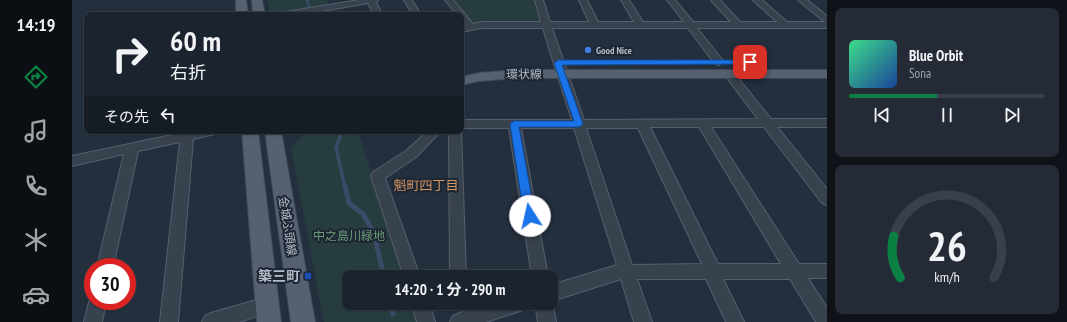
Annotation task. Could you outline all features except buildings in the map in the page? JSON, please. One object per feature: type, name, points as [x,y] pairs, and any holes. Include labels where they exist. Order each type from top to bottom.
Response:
[{"type":"main road","points":[[241,0],[242,12]]},
{"type":"main road","points":[[257,0],[259,12]]},
{"type":"main road","name":"環状線","points":[[464,81],[560,68],[720,62],[827,62]]},
{"type":"main road","name":"環状線","points":[[464,69],[496,64],[560,68],[729,74],[827,74]]},
{"type":"main road","points":[[250,134],[268,313]]},
{"type":"main road","name":"金城ふ頭線","points":[[273,134],[303,322]]},
{"type":"street","points":[[371,0],[377,12]]},
{"type":"street","points":[[301,12],[374,0]]},
{"type":"street","points":[[408,0],[415,12]]},
{"type":"street","points":[[449,0],[459,12]]},
{"type":"street","points":[[539,0],[643,322]]},
{"type":"street","points":[[583,0],[595,26]]},
{"type":"street","points":[[625,0],[641,26]]},
{"type":"street","points":[[671,0],[720,62]]},
{"type":"street","points":[[715,0],[738,25]]},
{"type":"street","points":[[757,0],[785,25]]},
{"type":"street","points":[[802,0],[827,20]]},
{"type":"street","points":[[464,18],[472,27]]},
{"type":"street","points":[[464,28],[482,25],[827,25]]},
{"type":"street","points":[[729,74],[827,199]]},
{"type":"street","points":[[464,124],[827,123]]},
{"type":"street","points":[[514,124],[539,270]]},
{"type":"street","points":[[642,124],[713,272],[735,322]]},
{"type":"street","points":[[703,124],[826,322]]},
{"type":"street","points":[[72,161],[197,134]]},
{"type":"street","points":[[410,270],[378,176],[411,154],[433,134]]},
{"type":"street","points":[[455,134],[458,270]]},
{"type":"street","points":[[169,322],[187,136]]},
{"type":"street","points":[[107,258],[132,148]]},
{"type":"street","points":[[558,291],[618,272],[827,271]]},
{"type":"street","points":[[93,322],[95,310]]},
{"type":"street","points":[[422,310],[426,322]]},
{"type":"street","points":[[466,314],[486,310]]},
{"type":"street","points":[[545,310],[547,322]]},
{"type":"street","points":[[211,322],[268,313]]},
{"type":"green space","points":[[268,0],[328,0],[329,12],[270,12]]},
{"type":"green space","points":[[454,0],[534,0],[541,23],[473,23]]},
{"type":"green space","name":"中之島川緑地","points":[[304,134],[359,134],[402,270],[342,270],[342,310],[415,310],[419,322],[324,322],[291,148]]},
{"type":"waterway","points":[[307,0],[311,12]]},
{"type":"waterway","points":[[341,134],[336,148],[345,187]]},
{"type":"waterway","points":[[345,186],[349,203],[363,214],[374,233],[382,270]]},
{"type":"waterway","points":[[392,310],[393,314]]},
{"type":"place","name":"Good Nice","points":[[588,50]]},
{"type":"place","name":"築三町","points":[[308,276]]},
{"type":"district","name":"魁町四丁目","points":[[426,185]]},
{"type":"route","points":[[530,216],[514,124],[579,124],[558,63],[750,62]]}]
